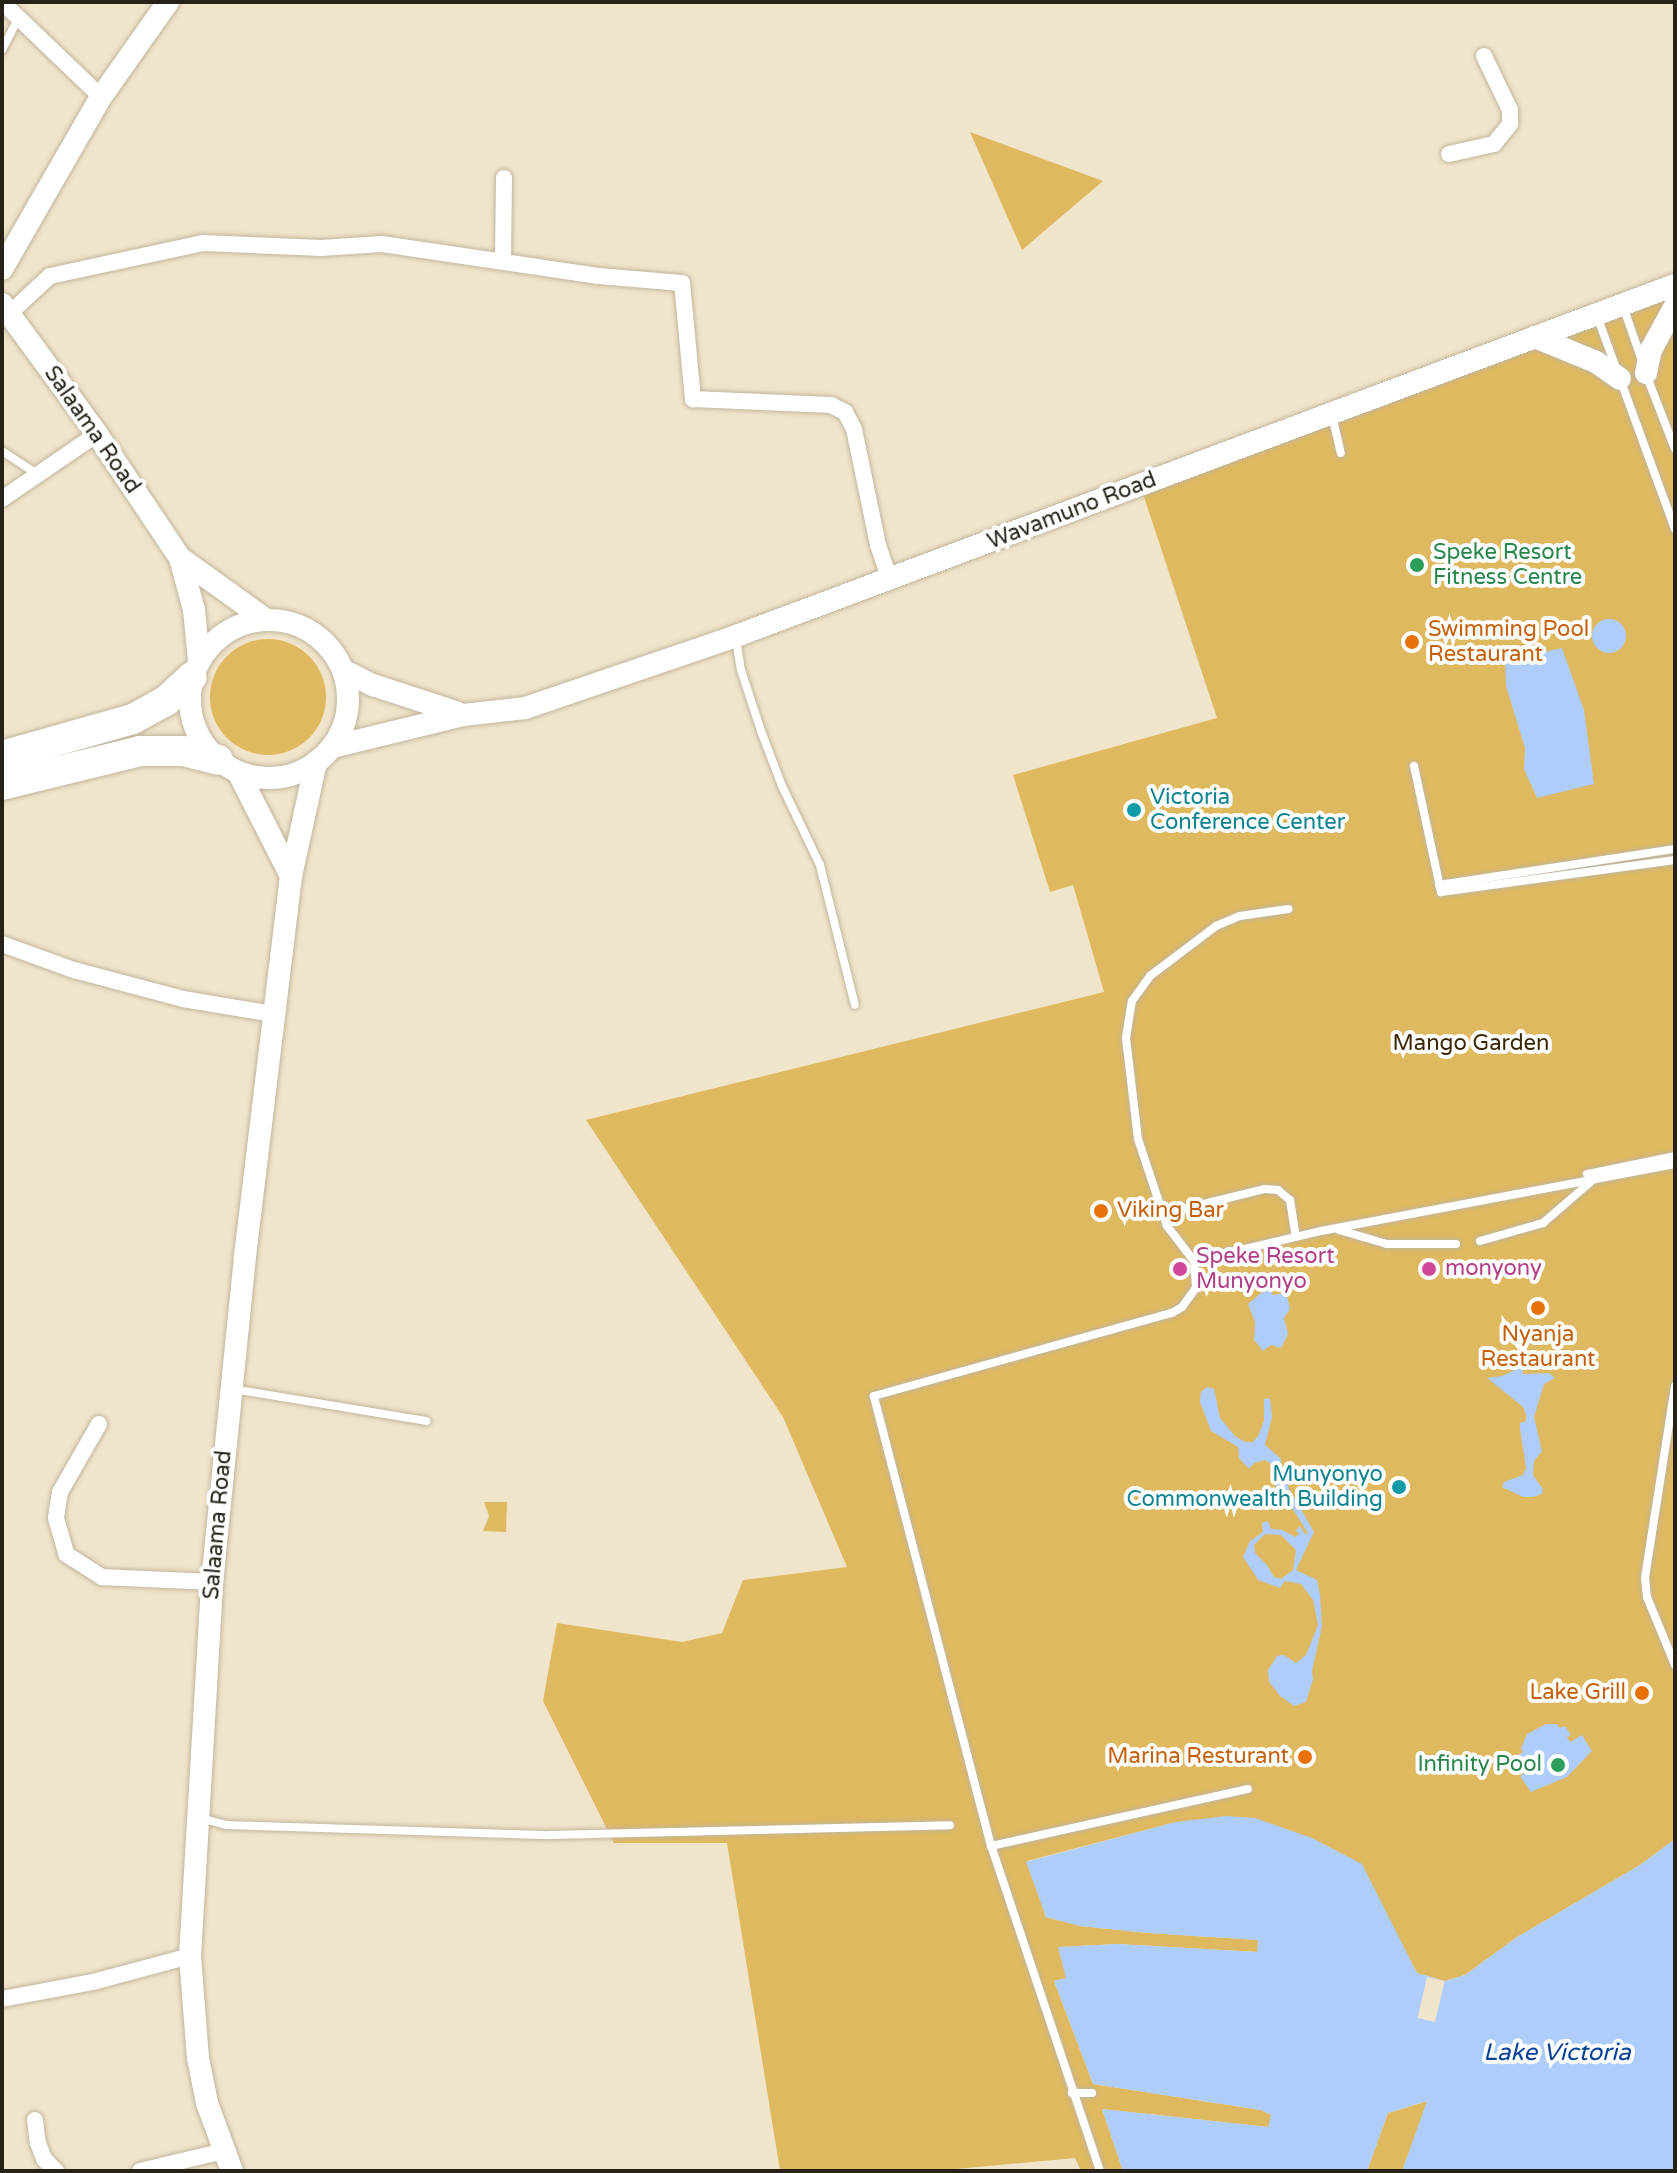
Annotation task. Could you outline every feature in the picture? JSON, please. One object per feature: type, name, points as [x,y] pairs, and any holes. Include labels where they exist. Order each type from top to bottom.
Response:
[{"type":"highway","points":[[2,756],[133,719],[166,701],[196,669]]},
{"type":"highway","points":[[2,785],[140,751],[183,751],[228,766]]},
{"type":"main road","points":[[2,269],[101,97],[168,2]]},
{"type":"main road","name":"Wavamuno Road","points":[[324,755],[463,715],[525,708],[736,636],[1675,285]]},
{"type":"main road","points":[[1646,373],[1651,350],[1675,306]]},
{"type":"main road","name":"Salaama Road","points":[[6,309],[97,434],[180,558],[194,610],[196,669]]},
{"type":"main road","points":[[1535,337],[1596,362],[1620,379]]},
{"type":"main road","name":"Salaama Road","points":[[180,558],[265,619]]},
{"type":"main road","points":[[228,766],[278,777],[324,755],[348,710],[343,670],[331,649],[312,633],[290,622],[265,619],[227,632],[196,669],[189,700],[193,723],[203,743],[228,766],[291,876]]},
{"type":"main road","name":"Wavamuno Road","points":[[343,670],[385,690],[463,715]]},
{"type":"main road","name":"Salaama Road","points":[[228,2161],[207,2103],[198,2058],[190,1956],[212,1582],[291,876],[324,755]]},
{"type":"street","points":[[2,2],[101,97]]},
{"type":"street","points":[[1449,154],[1494,144],[1510,124],[1510,110],[1484,56]]},
{"type":"street","points":[[503,260],[504,178]]},
{"type":"street","points":[[6,309],[50,276],[203,243],[321,248],[382,244],[599,276],[682,283],[693,399],[831,405],[845,412],[854,429],[878,545],[890,579]]},
{"type":"street","points":[[2,499],[97,434]]},
{"type":"street","points":[[2,944],[74,970],[183,999],[274,1014]]},
{"type":"street","points":[[99,1424],[60,1492],[56,1518],[66,1554],[102,1577],[212,1582]]},
{"type":"street","points":[[2,1999],[93,1982],[190,1956]]},
{"type":"street","points":[[35,2120],[44,2159],[56,2171]]},
{"type":"street","points":[[140,2171],[228,2161]]},
{"type":"lane","points":[[2,50],[6,35],[19,18]]},
{"type":"lane","points":[[1623,305],[1675,449]]},
{"type":"lane","points":[[1596,314],[1675,529]]},
{"type":"lane","points":[[1332,413],[1341,453]]},
{"type":"lane","points":[[2,451],[37,474]]},
{"type":"lane","points":[[736,636],[741,670],[761,731],[782,786],[820,865],[855,1005]]},
{"type":"lane","points":[[1414,766],[1440,888]]},
{"type":"lane","points":[[1440,888],[1675,849]]},
{"type":"lane","points":[[1440,888],[1675,860]]},
{"type":"lane","points":[[1100,2171],[991,1846],[874,1396],[1172,1313],[1182,1307],[1196,1288],[1194,1261],[1172,1234],[1163,1214],[1132,1109],[1126,1038],[1134,993],[1150,976],[1216,926],[1240,916],[1288,909]]},
{"type":"lane","points":[[1321,1231],[1675,1156]]},
{"type":"lane","points":[[1194,1261],[1321,1231],[1675,1164]]},
{"type":"lane","points":[[1480,1241],[1543,1223],[1594,1178]]},
{"type":"lane","points":[[1163,1214],[1272,1189],[1285,1193],[1290,1200],[1296,1237]]},
{"type":"lane","points":[[1337,1229],[1387,1244],[1456,1244]]},
{"type":"lane","points":[[1675,1386],[1645,1590],[1675,1665]]},
{"type":"lane","points":[[232,1389],[426,1421]]},
{"type":"lane","points":[[991,1846],[1248,1789]]},
{"type":"lane","points":[[198,1817],[226,1825],[550,1835],[950,1825]]},
{"type":"lane","points":[[1072,2093],[1092,2093]]},
{"type":"green space","points":[[970,132],[1103,181],[1022,250]]},
{"type":"green space","name":"Speke Resort Munyonyo","points":[[1675,297],[1675,1839],[1640,1865],[1517,1937],[1465,1975],[1445,1981],[1417,1973],[1391,1923],[1176,1822],[1027,1861],[1046,1917],[1080,1926],[1258,1940],[1258,1952],[1118,1944],[1059,1947],[1066,1978],[1054,1981],[1093,2084],[1261,2110],[1271,2115],[1269,2127],[1102,2109],[1123,2171],[1081,2171],[1075,2158],[935,2171],[780,2171],[727,1843],[614,1843],[543,1701],[557,1623],[682,1642],[722,1633],[743,1580],[847,1567],[783,1417],[586,1120],[1104,992],[1073,885],[1050,892],[1013,775],[1217,718],[1143,494]]},
{"type":"green space","points":[[268,639],[290,644],[309,656],[321,675],[326,697],[321,719],[309,738],[290,750],[268,755],[246,750],[227,738],[215,719],[210,697],[215,675],[227,656],[246,644]]},
{"type":"green space","points":[[484,1502],[507,1502],[506,1532],[483,1531],[489,1516]]},
{"type":"green space","points":[[1428,2101],[1402,2171],[1367,2171],[1388,2113]]},
{"type":"water","points":[[1609,619],[1621,624],[1626,636],[1621,648],[1609,653],[1597,648],[1592,636],[1597,624]]},
{"type":"water","points":[[1562,648],[1584,710],[1594,784],[1537,798],[1524,769],[1525,748],[1506,686],[1505,661]]},
{"type":"water","points":[[1267,1288],[1272,1288],[1272,1295],[1286,1293],[1290,1309],[1284,1318],[1288,1334],[1281,1348],[1271,1345],[1263,1351],[1254,1340],[1255,1322],[1248,1304]]},
{"type":"water","points":[[1523,1366],[1523,1374],[1549,1373],[1555,1378],[1544,1384],[1534,1417],[1542,1451],[1534,1461],[1533,1475],[1543,1489],[1542,1494],[1533,1497],[1523,1497],[1502,1487],[1504,1482],[1523,1475],[1526,1468],[1520,1423],[1526,1421],[1526,1415],[1523,1407],[1487,1378],[1502,1376]]},
{"type":"water","points":[[1207,1387],[1214,1389],[1220,1418],[1236,1437],[1245,1442],[1253,1442],[1258,1436],[1264,1421],[1264,1399],[1270,1398],[1272,1417],[1265,1445],[1280,1458],[1289,1489],[1314,1532],[1296,1570],[1317,1580],[1322,1626],[1306,1702],[1294,1706],[1280,1696],[1269,1682],[1268,1670],[1277,1656],[1284,1655],[1296,1663],[1306,1655],[1318,1625],[1313,1600],[1301,1584],[1285,1581],[1280,1588],[1258,1580],[1243,1557],[1250,1541],[1263,1532],[1262,1523],[1268,1521],[1271,1529],[1283,1530],[1295,1537],[1299,1535],[1296,1530],[1300,1526],[1305,1534],[1308,1533],[1289,1503],[1279,1499],[1275,1492],[1278,1469],[1265,1460],[1254,1463],[1249,1469],[1239,1458],[1238,1447],[1211,1431],[1200,1402],[1201,1392]],"holes":[[[1265,1534],[1281,1535],[1296,1550],[1293,1570],[1281,1579],[1274,1577],[1255,1553],[1254,1545]]]},
{"type":"water","points":[[1546,1724],[1557,1724],[1560,1728],[1565,1726],[1571,1735],[1567,1737],[1570,1742],[1582,1735],[1592,1751],[1567,1777],[1531,1792],[1520,1776],[1533,1767],[1529,1762],[1523,1765],[1517,1756],[1523,1752],[1521,1748],[1527,1734]]},
{"type":"water","name":"Lake Victoria","points":[[1226,1816],[1255,1818],[1312,1838],[1362,1864],[1417,1973],[1445,1981],[1465,1975],[1517,1937],[1640,1865],[1675,1839],[1675,2171],[1402,2171],[1427,2101],[1388,2113],[1367,2171],[1123,2171],[1102,2109],[1268,2127],[1271,2115],[1261,2110],[1093,2084],[1054,1981],[1066,1978],[1058,1947],[1118,1944],[1257,1952],[1258,1940],[1080,1926],[1046,1917],[1026,1862],[1176,1822]]},
{"type":"pier","points":[[1427,1977],[1445,1981],[1435,2022],[1418,2018]]},
{"type":"place","name":"Speke Resort Fitness Centre","points":[[1417,565]]},
{"type":"place","name":"Swimming Pool Restaurant","points":[[1412,642]]},
{"type":"place","name":"Victoria Conference Center","points":[[1134,810]]},
{"type":"place","name":"Viking Bar","points":[[1101,1211]]},
{"type":"place","name":"Speke Resort Munyonyo","points":[[1180,1269]]},
{"type":"place","name":"monyony","points":[[1429,1269]]},
{"type":"place","name":"Nyanja Restaurant","points":[[1538,1308]]},
{"type":"place","name":"Munyonyo Commonwealth Building","points":[[1399,1487]]},
{"type":"place","name":"Lake Grill","points":[[1642,1693]]},
{"type":"place","name":"Marina Resturant","points":[[1305,1757]]},
{"type":"place","name":"Infinity Pool","points":[[1558,1765]]},
{"type":"park label","name":"Mango Garden","points":[[1471,1044]]}]
